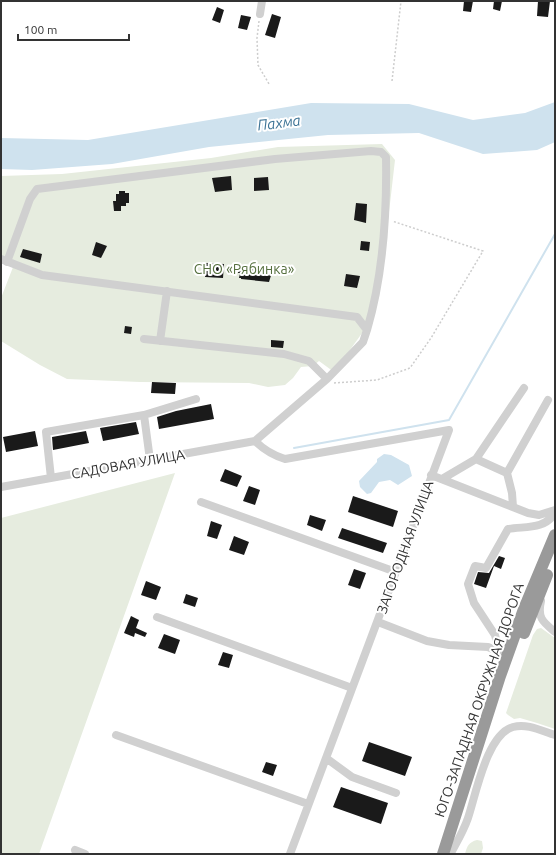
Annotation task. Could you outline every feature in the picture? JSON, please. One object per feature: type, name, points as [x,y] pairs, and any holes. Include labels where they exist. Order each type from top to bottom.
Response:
[{"type":"highway","name":"ЮГО-ЗАПАДНАЯ ОКРУЖНАЯ ДОРОГА","points":[[449,853],[500,676],[524,609],[555,535]]},
{"type":"highway","name":"ЮГО-ЗАПАДНАЯ ОКРУЖНАЯ ДОРОГА","points":[[449,853],[506,683],[555,555]]},
{"type":"street","points":[[260,14],[262,1]]},
{"type":"street","points":[[254,441],[325,381],[363,342],[367,330],[374,306],[380,270],[387,191],[386,158],[380,152],[371,150],[275,159],[37,189],[30,199],[4,261],[42,275],[357,317],[367,330]]},
{"type":"street","points":[[160,341],[167,291]]},
{"type":"street","points":[[144,339],[284,354],[309,361],[325,381]]},
{"type":"street","points":[[442,479],[476,459],[524,388]]},
{"type":"street","points":[[51,478],[46,432],[144,415],[196,399]]},
{"type":"street","points":[[513,507],[512,493],[507,473],[548,400]]},
{"type":"street","points":[[144,415],[150,460]]},
{"type":"street","name":"ЗАГОРОДНАЯ УЛИЦА","points":[[254,441],[265,451],[285,459],[449,430],[290,854]]},
{"type":"street","name":"САДОВАЯ УЛИЦА","points":[[1,486],[254,441]]},
{"type":"street","points":[[476,459],[507,473]]},
{"type":"street","points":[[431,475],[528,512],[539,515],[555,511]]},
{"type":"street","points":[[201,502],[396,572]]},
{"type":"street","points":[[500,676],[501,658],[495,635],[474,603],[468,584],[475,566],[486,568],[508,528],[536,526],[545,523],[555,511]]},
{"type":"street","points":[[546,578],[539,613],[544,622],[555,632]]},
{"type":"street","points":[[157,617],[352,688]]},
{"type":"street","points":[[378,622],[427,641],[449,645],[488,647],[495,650],[501,658]]},
{"type":"street","points":[[449,853],[464,829],[490,750],[499,735],[507,729],[520,726],[526,726],[555,735]]},
{"type":"street","points":[[116,735],[308,804]]},
{"type":"street","points":[[326,758],[352,777],[396,793]]},
{"type":"street","points":[[75,850],[85,854]]},
{"type":"path","points":[[392,81],[400,1]]},
{"type":"path","points":[[260,14],[257,38],[258,65],[269,84]]},
{"type":"path","points":[[325,381],[377,380],[410,368],[431,338],[483,251],[384,220]]},
{"type":"green space","name":"СНО «Рябинка»","points":[[382,144],[395,160],[388,221],[365,329],[334,372],[319,361],[313,366],[301,367],[293,378],[285,385],[268,387],[249,383],[140,382],[67,379],[40,365],[1,341],[1,298],[15,262],[1,257],[1,176],[62,174],[211,158],[278,147]]},
{"type":"green space","points":[[175,473],[39,854],[1,854],[1,518]]},
{"type":"green space","points":[[541,628],[555,638],[555,729],[520,718],[514,719],[506,713],[533,635],[537,629]]},
{"type":"green space","points":[[477,840],[482,841],[483,848],[481,854],[465,854],[469,845]]},
{"type":"water","name":"Пахма","points":[[555,102],[555,142],[537,150],[483,154],[419,133],[328,135],[209,147],[112,164],[32,170],[1,169],[1,138],[88,140],[311,103],[409,104],[473,120],[525,113]]},
{"type":"water","points":[[384,454],[391,455],[409,465],[412,476],[398,485],[390,480],[379,482],[371,493],[367,494],[360,487],[359,481],[377,462],[377,459]]},
{"type":"building","points":[[464,1],[473,1],[471,12],[463,11]]},
{"type":"building","points":[[494,1],[502,1],[500,11],[493,9]]},
{"type":"building","points":[[538,1],[550,1],[548,17],[537,16]]},
{"type":"building","points":[[217,7],[224,10],[220,23],[212,20]]},
{"type":"building","points":[[272,14],[281,17],[275,38],[265,35]]},
{"type":"building","points":[[241,15],[251,17],[247,30],[238,28]]},
{"type":"building","points":[[231,176],[232,190],[215,192],[212,178]]},
{"type":"building","points":[[268,177],[269,190],[254,191],[254,178]]},
{"type":"building","points":[[119,191],[129,193],[129,203],[126,203],[126,206],[121,206],[121,211],[114,211],[113,201],[116,201],[116,194],[119,194]]},
{"type":"building","points":[[356,203],[367,204],[366,223],[354,220]]},
{"type":"building","points":[[361,241],[370,242],[369,251],[360,250]]},
{"type":"building","points":[[96,242],[107,246],[101,258],[92,255]]},
{"type":"building","points":[[23,249],[42,254],[40,263],[20,257]]},
{"type":"building","points":[[206,263],[224,264],[223,278],[205,277]]},
{"type":"building","points":[[239,265],[273,269],[269,282],[239,278]]},
{"type":"building","points":[[346,274],[360,276],[357,288],[344,286]]},
{"type":"building","points":[[125,326],[132,327],[131,334],[124,333]]},
{"type":"building","points":[[271,340],[284,341],[283,348],[271,347]]},
{"type":"building","points":[[152,382],[176,383],[175,394],[151,393]]},
{"type":"building","points":[[211,404],[214,419],[159,429],[157,417],[176,411]]},
{"type":"building","points":[[136,422],[139,434],[103,441],[100,428]]},
{"type":"building","points":[[35,431],[38,446],[6,452],[3,437]]},
{"type":"building","points":[[86,431],[89,443],[53,450],[52,437]]},
{"type":"building","points":[[225,469],[242,476],[237,487],[220,481]]},
{"type":"building","points":[[249,486],[260,490],[255,505],[243,501]]},
{"type":"building","points":[[353,496],[398,511],[393,527],[348,512]]},
{"type":"building","points":[[310,515],[326,520],[322,531],[307,525]]},
{"type":"building","points":[[211,521],[222,525],[217,539],[207,536]]},
{"type":"building","points":[[342,528],[387,543],[383,553],[338,538]]},
{"type":"building","points":[[234,536],[249,542],[244,555],[229,550]]},
{"type":"building","points":[[499,556],[505,558],[501,569],[494,566],[486,588],[474,584],[478,572],[489,573]]},
{"type":"building","points":[[354,569],[366,573],[360,589],[348,585]]},
{"type":"building","points":[[146,581],[161,587],[156,600],[141,595]]},
{"type":"building","points":[[186,594],[198,598],[195,607],[183,603]]},
{"type":"building","points":[[131,616],[139,620],[136,628],[147,633],[145,637],[135,633],[134,637],[124,633]]},
{"type":"building","points":[[164,634],[180,640],[175,654],[158,648]]},
{"type":"building","points":[[223,652],[233,655],[229,668],[218,665]]},
{"type":"building","points":[[369,742],[412,757],[405,776],[362,761]]},
{"type":"building","points":[[266,762],[277,765],[273,776],[262,772]]},
{"type":"building","points":[[341,787],[388,803],[381,824],[333,807]]},
{"type":"waterway","points":[[294,448],[449,420],[555,234]]}]
